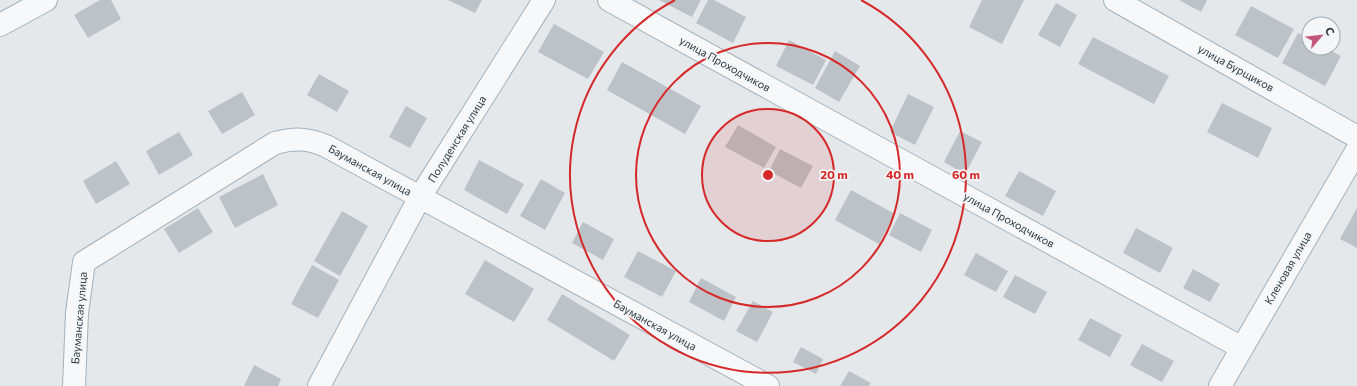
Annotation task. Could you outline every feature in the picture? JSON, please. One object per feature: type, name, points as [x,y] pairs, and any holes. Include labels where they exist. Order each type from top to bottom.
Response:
[{"type":"street","points":[[0,25],[46,0]]},
{"type":"street","name":"Полуденская улица","points":[[319,386],[420,197],[544,0]]},
{"type":"street","name":"улица Проходчиков","points":[[609,0],[1242,348]]},
{"type":"street","name":"улица Бурщиков","points":[[1115,0],[1357,137]]},
{"type":"street","name":"Бауманская улица","points":[[74,386],[77,314],[84,262],[275,143],[304,139],[315,141],[326,146],[768,386]]},
{"type":"street","name":"Кленовая улица","points":[[1220,386],[1357,150]]},
{"type":"building","points":[[100,0],[111,0],[121,19],[88,38],[74,15]]},
{"type":"building","points":[[448,0],[482,0],[475,13]]},
{"type":"building","points":[[659,0],[701,0],[692,17]]},
{"type":"building","points":[[708,0],[714,0],[746,17],[733,43],[696,23]]},
{"type":"building","points":[[982,0],[1024,0],[1002,44],[969,27]]},
{"type":"building","points":[[1179,0],[1207,0],[1201,12]]},
{"type":"building","points":[[1056,3],[1077,15],[1060,47],[1038,35]]},
{"type":"building","points":[[1251,6],[1294,29],[1278,58],[1235,35]]},
{"type":"building","points":[[554,24],[604,52],[588,79],[538,52]]},
{"type":"building","points":[[1298,33],[1301,35],[1301,56],[1341,56],[1325,86],[1282,63]]},
{"type":"building","points":[[1093,37],[1169,76],[1154,104],[1078,64]]},
{"type":"building","points":[[789,40],[826,60],[813,85],[776,66]]},
{"type":"building","points":[[835,51],[860,66],[839,102],[815,88]]},
{"type":"building","points":[[622,62],[701,106],[685,134],[607,90]]},
{"type":"building","points":[[319,74],[349,91],[337,112],[307,95]]},
{"type":"building","points":[[242,92],[255,115],[222,134],[208,111]]},
{"type":"building","points":[[908,94],[934,107],[915,145],[890,132]]},
{"type":"building","points":[[1222,103],[1272,128],[1258,158],[1207,132]]},
{"type":"building","points":[[406,106],[427,118],[410,148],[389,137]]},
{"type":"building","points":[[738,125],[776,147],[764,168],[725,147]]},
{"type":"building","points":[[960,131],[982,142],[965,174],[944,162]]},
{"type":"building","points":[[179,132],[193,155],[159,175],[146,151]]},
{"type":"building","points":[[780,149],[813,166],[801,188],[769,171]]},
{"type":"building","points":[[479,160],[524,184],[507,214],[464,190]]},
{"type":"building","points":[[116,161],[130,184],[96,204],[83,181]]},
{"type":"building","points":[[1019,171],[1056,191],[1043,216],[1005,196]]},
{"type":"building","points":[[263,174],[278,205],[235,228],[219,197]]},
{"type":"building","points":[[541,179],[565,193],[545,230],[520,216]]},
{"type":"building","points":[[851,190],[895,214],[879,244],[835,220]]},
{"type":"building","points":[[198,208],[213,232],[179,253],[164,229]]},
{"type":"building","points":[[1357,208],[1357,248],[1340,239]]},
{"type":"building","points":[[342,211],[368,226],[340,276],[314,261]]},
{"type":"building","points":[[900,213],[932,230],[921,252],[889,235]]},
{"type":"building","points":[[583,222],[614,239],[603,260],[572,243]]},
{"type":"building","points":[[1136,228],[1173,248],[1160,273],[1123,253]]},
{"type":"building","points":[[638,251],[676,271],[662,297],[624,277]]},
{"type":"building","points":[[976,253],[1008,271],[996,292],[964,275]]},
{"type":"building","points":[[485,260],[534,289],[514,322],[465,294]]},
{"type":"building","points":[[312,265],[339,280],[318,318],[291,304]]},
{"type":"building","points":[[1193,269],[1220,284],[1210,302],[1183,288]]},
{"type":"building","points":[[1015,275],[1047,292],[1035,314],[1003,297]]},
{"type":"building","points":[[701,278],[736,297],[724,321],[689,302]]},
{"type":"building","points":[[562,294],[630,335],[614,361],[547,320]]},
{"type":"building","points":[[753,301],[773,312],[757,342],[736,331]]},
{"type":"building","points":[[1090,318],[1122,335],[1110,357],[1078,340]]},
{"type":"building","points":[[1142,344],[1174,361],[1162,382],[1130,365]]},
{"type":"building","points":[[801,347],[823,359],[816,374],[793,362]]},
{"type":"building","points":[[254,365],[281,379],[278,386],[244,386]]},
{"type":"building","points":[[849,371],[871,383],[869,386],[840,386]]}]
